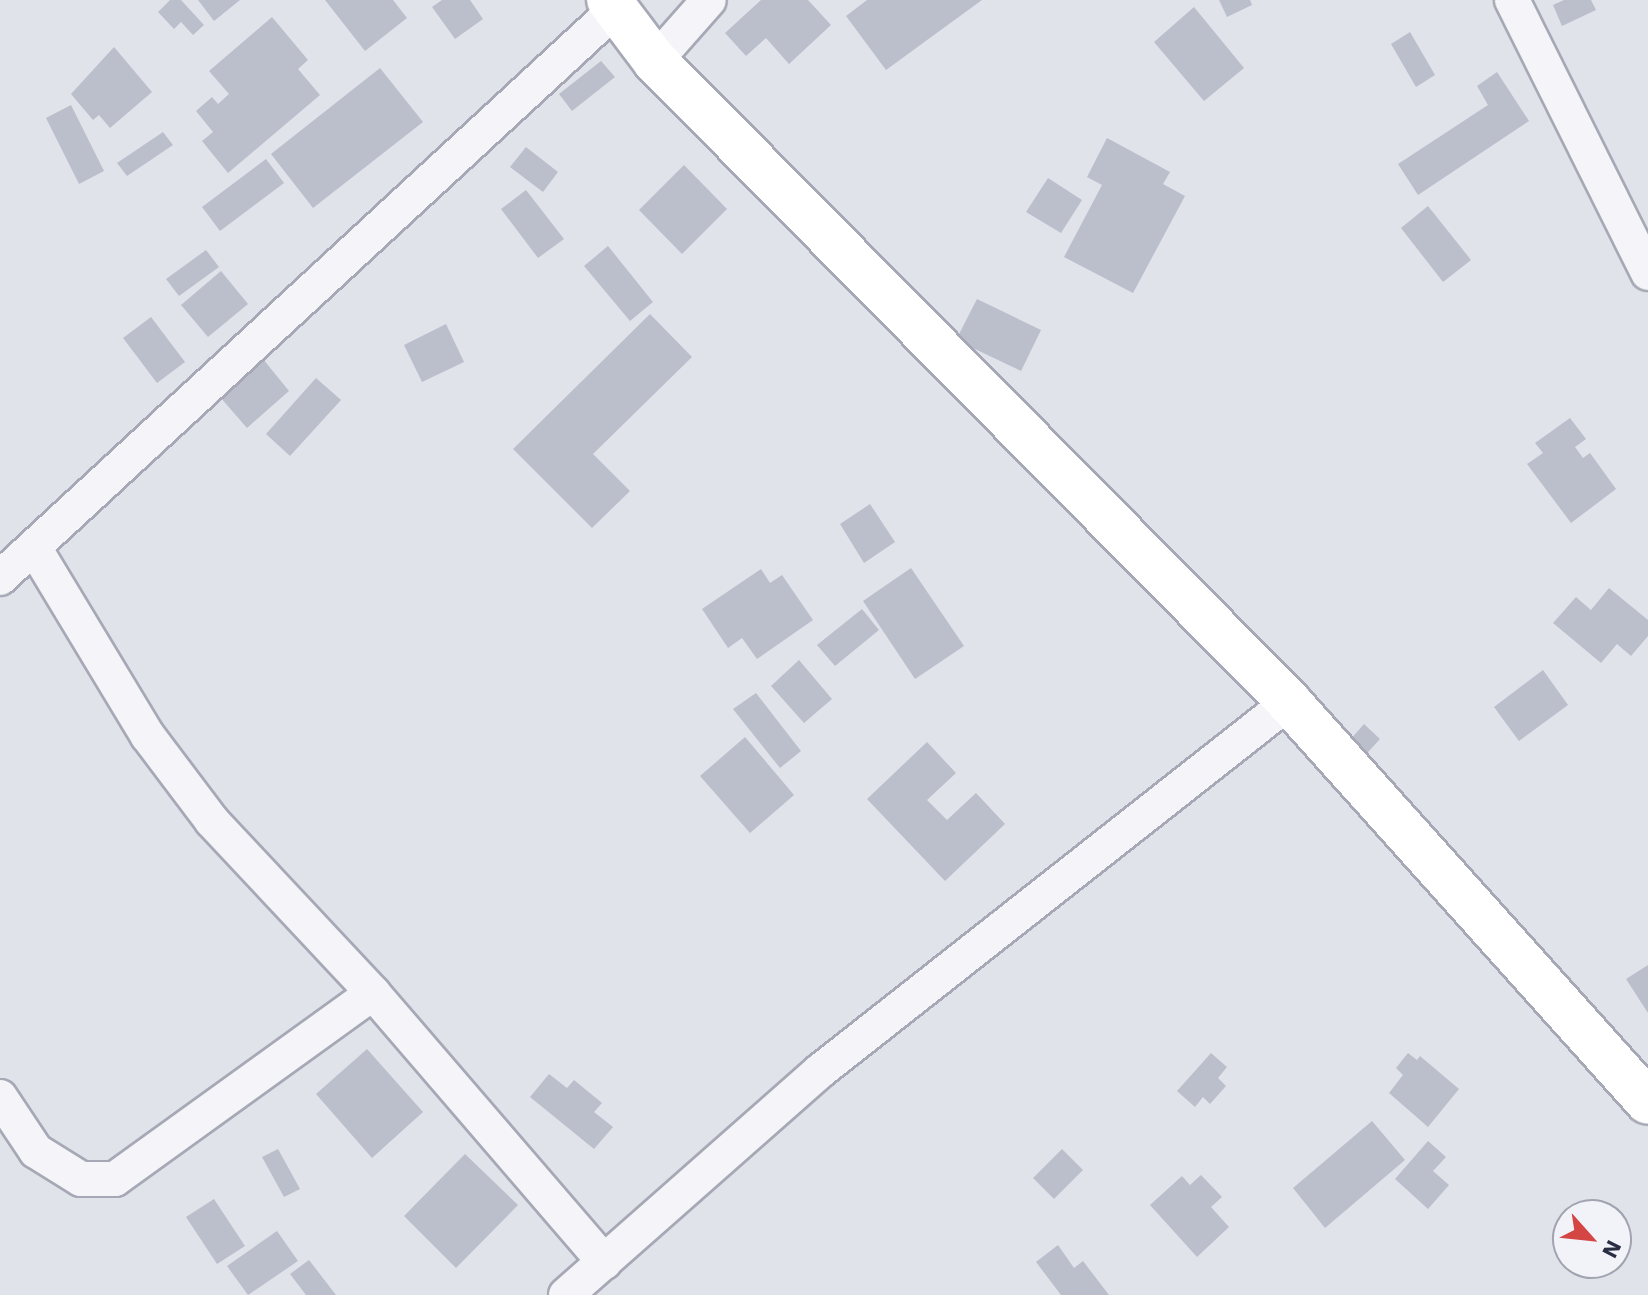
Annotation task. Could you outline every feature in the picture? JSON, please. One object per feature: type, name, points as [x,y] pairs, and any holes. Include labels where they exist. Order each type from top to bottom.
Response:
[{"type":"street","points":[[655,61],[709,0]]},
{"type":"street","points":[[1512,0],[1648,273]]},
{"type":"street","points":[[0,578],[35,549],[613,4],[655,61],[1289,702],[1648,1102]]},
{"type":"street","points":[[35,549],[148,736],[212,821],[373,993],[604,1262]]},
{"type":"street","points":[[566,1295],[820,1071],[1289,702]]},
{"type":"street","points":[[0,1097],[36,1151],[81,1179],[115,1179],[373,993]]},
{"type":"building","points":[[170,0],[181,0],[204,25],[193,35],[181,22],[174,29],[158,12]]},
{"type":"building","points":[[198,0],[240,0],[214,21]]},
{"type":"building","points":[[325,0],[393,0],[407,18],[365,51]]},
{"type":"building","points":[[442,0],[470,0],[483,19],[455,39],[432,7]]},
{"type":"building","points":[[761,0],[808,0],[831,25],[789,64],[766,38],[746,56],[725,33]]},
{"type":"building","points":[[867,0],[982,0],[886,70],[846,16]]},
{"type":"building","points":[[1219,0],[1250,0],[1252,5],[1227,17]]},
{"type":"building","points":[[1564,0],[1591,0],[1596,10],[1562,26],[1553,5]]},
{"type":"building","points":[[1194,7],[1244,68],[1204,101],[1154,42]]},
{"type":"building","points":[[272,17],[308,60],[298,69],[320,95],[228,173],[202,141],[213,132],[196,111],[212,97],[218,104],[229,94],[209,71]]},
{"type":"building","points":[[1410,32],[1435,75],[1416,87],[1391,44]]},
{"type":"building","points":[[114,47],[152,92],[110,128],[99,115],[93,120],[71,94]]},
{"type":"building","points":[[601,61],[615,77],[572,111],[559,94]]},
{"type":"building","points":[[380,68],[423,122],[313,208],[271,154]]},
{"type":"building","points":[[1497,72],[1529,121],[1418,195],[1398,164],[1488,105],[1477,86]]},
{"type":"building","points":[[71,105],[104,171],[79,184],[46,118]]},
{"type":"building","points":[[163,132],[173,145],[127,176],[117,163]]},
{"type":"building","points":[[1107,138],[1170,172],[1163,184],[1185,196],[1133,293],[1064,257],[1102,185],[1087,177]]},
{"type":"building","points":[[526,147],[558,172],[543,192],[510,167]]},
{"type":"building","points":[[266,159],[284,183],[220,231],[202,207]]},
{"type":"building","points":[[684,165],[727,209],[682,254],[639,210]]},
{"type":"building","points":[[1048,178],[1082,200],[1061,233],[1026,212]]},
{"type":"building","points":[[526,190],[564,239],[538,258],[501,209]]},
{"type":"building","points":[[1428,206],[1471,260],[1443,282],[1401,228]]},
{"type":"building","points":[[608,246],[653,302],[630,321],[584,266]]},
{"type":"building","points":[[206,250],[219,267],[179,296],[166,279]]},
{"type":"building","points":[[221,271],[248,304],[208,337],[181,305]]},
{"type":"building","points":[[977,299],[1041,330],[1021,371],[956,340]]},
{"type":"building","points":[[650,314],[692,357],[593,454],[630,491],[592,528],[513,449]]},
{"type":"building","points":[[151,317],[185,362],[157,383],[123,338]]},
{"type":"building","points":[[446,324],[464,362],[422,382],[404,345]]},
{"type":"building","points":[[263,359],[289,391],[247,428],[220,397]]},
{"type":"building","points":[[316,378],[341,400],[290,456],[266,434]]},
{"type":"building","points":[[1570,418],[1586,439],[1575,447],[1583,458],[1590,453],[1616,489],[1571,523],[1527,464],[1543,453],[1535,443]]},
{"type":"building","points":[[870,504],[895,542],[864,563],[840,524]]},
{"type":"building","points":[[911,568],[964,646],[915,679],[863,601]]},
{"type":"building","points":[[761,569],[770,583],[782,575],[813,620],[757,659],[742,638],[728,648],[702,609]]},
{"type":"building","points":[[1609,588],[1648,620],[1648,636],[1631,656],[1617,644],[1601,663],[1553,623],[1576,597],[1591,610]]},
{"type":"building","points":[[862,609],[879,630],[835,666],[817,645]]},
{"type":"building","points":[[799,660],[832,699],[804,723],[771,686]]},
{"type":"building","points":[[1543,670],[1568,705],[1519,741],[1494,707]]},
{"type":"building","points":[[756,693],[801,751],[780,768],[733,709]]},
{"type":"building","points":[[1364,724],[1380,739],[1358,763],[1342,749]]},
{"type":"building","points":[[745,737],[794,795],[750,833],[700,776]]},
{"type":"building","points":[[927,742],[956,773],[927,800],[947,820],[976,793],[1005,824],[945,881],[867,799]]},
{"type":"building","points":[[1648,965],[1648,1013],[1626,979]]},
{"type":"building","points":[[367,1049],[423,1112],[372,1158],[316,1094]]},
{"type":"building","points":[[1211,1053],[1227,1067],[1218,1078],[1226,1086],[1210,1104],[1203,1097],[1195,1107],[1177,1091]]},
{"type":"building","points":[[1408,1053],[1417,1060],[1420,1056],[1459,1089],[1428,1127],[1389,1093],[1403,1075],[1396,1068]]},
{"type":"building","points":[[549,1074],[567,1088],[574,1080],[602,1103],[594,1112],[613,1127],[594,1149],[530,1097]]},
{"type":"building","points":[[1372,1121],[1405,1160],[1325,1228],[1293,1188]]},
{"type":"building","points":[[1428,1141],[1446,1157],[1433,1171],[1449,1185],[1428,1209],[1395,1179]]},
{"type":"building","points":[[278,1149],[300,1189],[284,1197],[262,1157]]},
{"type":"building","points":[[1062,1149],[1083,1170],[1054,1199],[1033,1178]]},
{"type":"building","points":[[465,1154],[518,1205],[456,1268],[404,1216]]},
{"type":"building","points":[[1201,1175],[1222,1197],[1211,1207],[1229,1227],[1197,1257],[1150,1205],[1182,1176],[1190,1185]]},
{"type":"building","points":[[214,1199],[245,1246],[217,1264],[186,1217]]},
{"type":"building","points":[[277,1231],[298,1261],[248,1295],[227,1266]]},
{"type":"building","points":[[1058,1245],[1074,1268],[1083,1261],[1109,1295],[1061,1295],[1036,1262]]},
{"type":"building","points":[[309,1260],[336,1295],[306,1295],[290,1274]]}]
